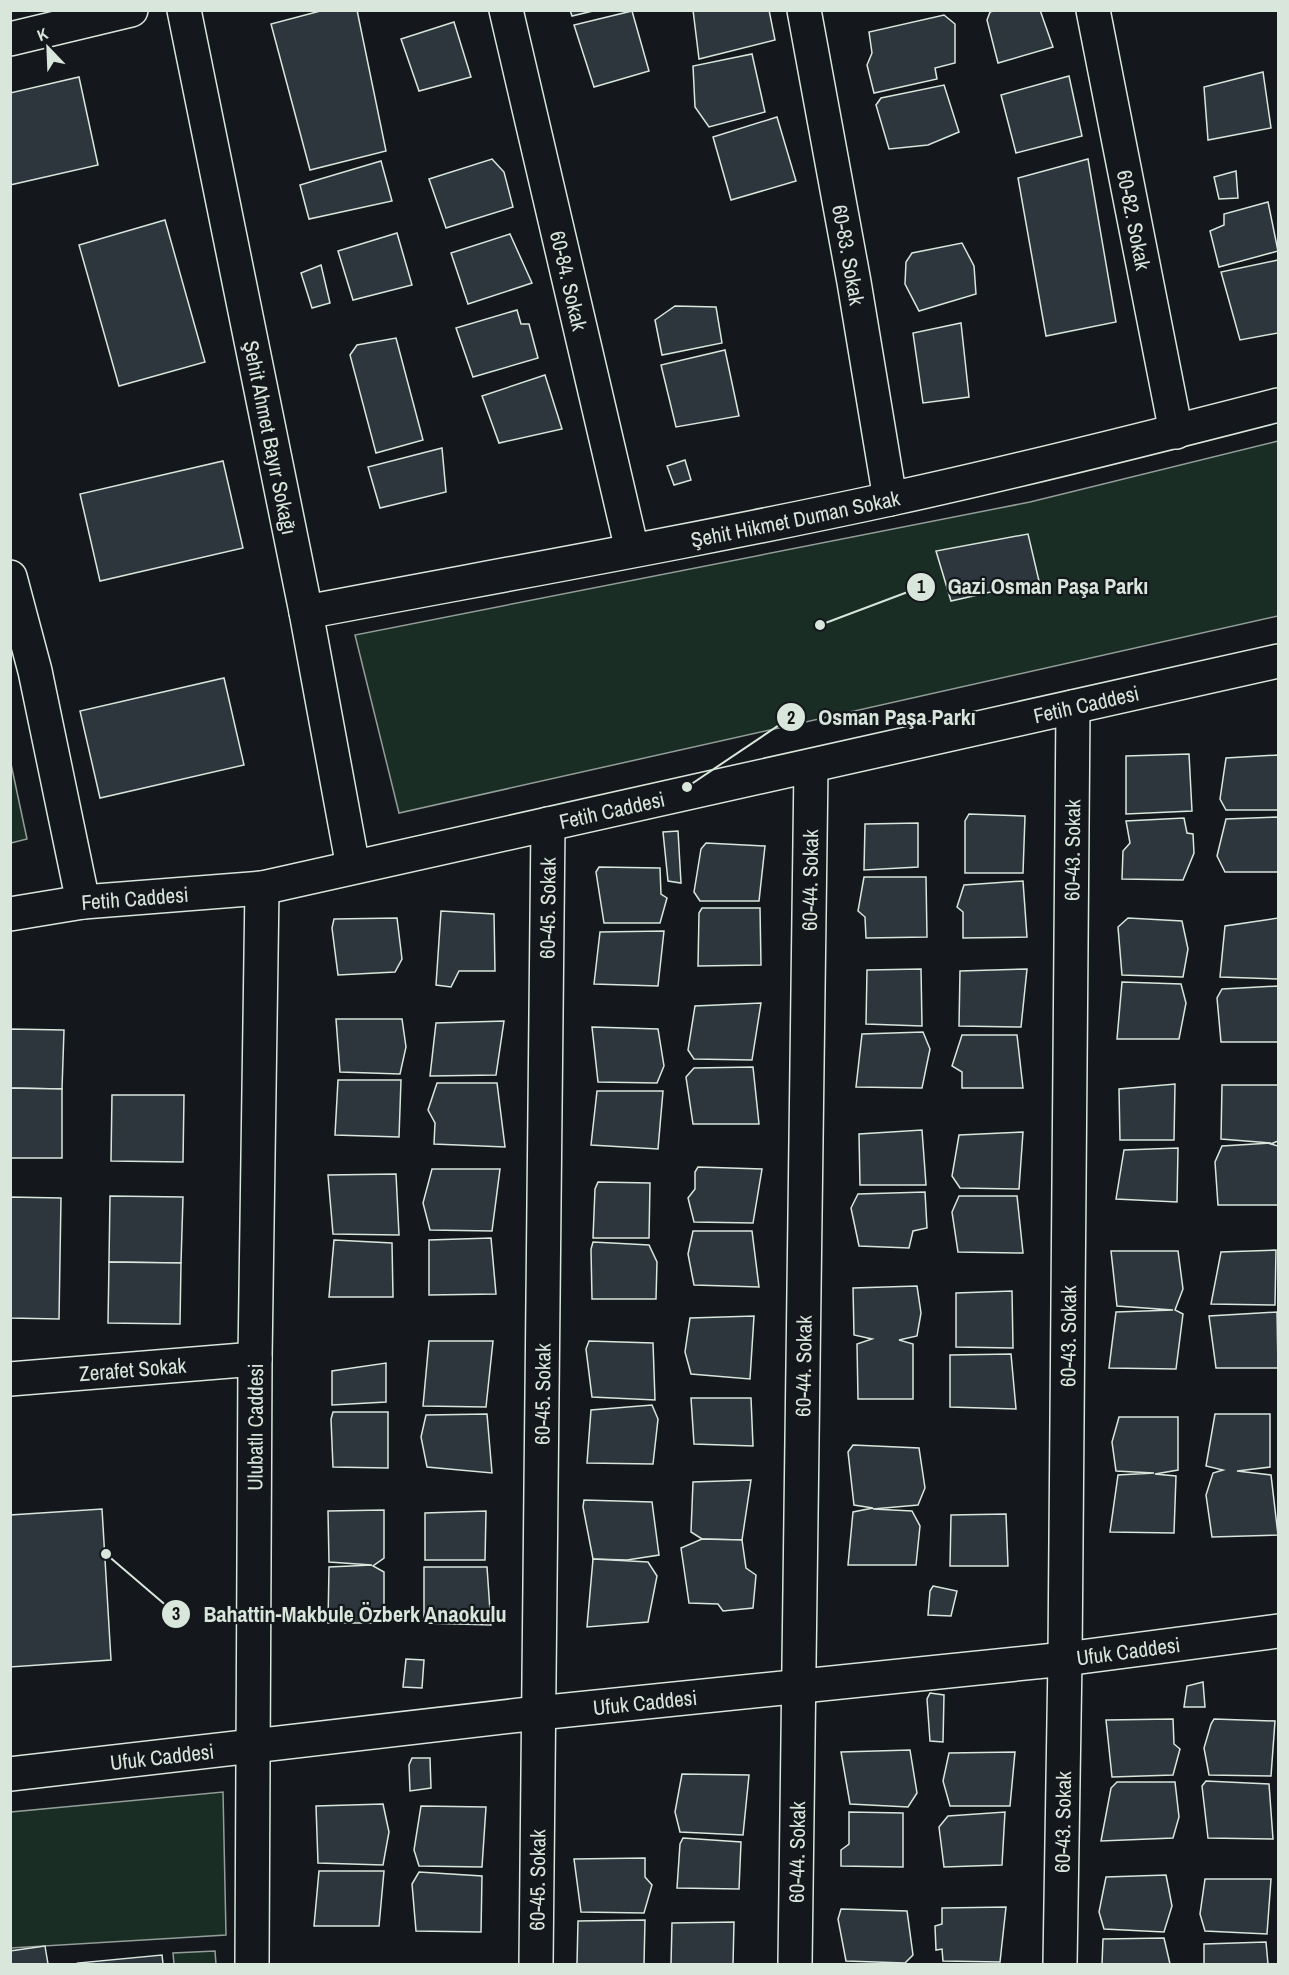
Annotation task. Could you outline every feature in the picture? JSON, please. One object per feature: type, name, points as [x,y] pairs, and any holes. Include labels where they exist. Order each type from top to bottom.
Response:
[{"type":"street","points":[[10,39],[131,10]]},
{"type":"street","name":"Şehit Ahmet Bayır Sokağı","points":[[184,10],[306,612],[353,867]]},
{"type":"street","name":"60-84. Sokak","points":[[506,10],[632,550]]},
{"type":"street","name":"60-83. Sokak","points":[[804,10],[854,282],[890,499]]},
{"type":"street","name":"60-82. Sokak","points":[[1093,10],[1176,432]]},
{"type":"street","name":"Şehit Hikmet Duman Sokak","points":[[306,612],[890,499],[1176,432],[1278,405]]},
{"type":"street","points":[[10,577],[35,671],[83,902]]},
{"type":"street","name":"Fetih Caddesi","points":[[10,914],[83,902],[262,888],[1278,661]]},
{"type":"street","name":"60-43. Sokak","points":[[1060,1965],[1065,1659],[1073,707]]},
{"type":"street","name":"60-44. Sokak","points":[[795,1965],[811,766]]},
{"type":"street","name":"60-45. Sokak","points":[[536,1965],[548,824]]},
{"type":"street","name":"Ulubatlı Caddesi","points":[[252,1965],[255,1359],[262,888]]},
{"type":"street","name":"Zerafet Sokak","points":[[10,1379],[255,1359]]},
{"type":"street","name":"Ufuk Caddesi","points":[[10,1774],[538,1713],[1065,1659],[1278,1631]]},
{"type":"green space","points":[[1278,441],[1278,616],[399,813],[355,635],[1030,502]]},
{"type":"green space","points":[[11,764],[27,839],[10,843]]},
{"type":"green space","points":[[223,1792],[226,1935],[11,1948],[11,1812]]},
{"type":"green space","points":[[215,1951],[216,1964],[174,1964],[173,1953]]},
{"type":"building","points":[[324,10],[357,10],[386,151],[310,170],[271,24]]},
{"type":"building","points":[[570,10],[597,10],[572,16]]},
{"type":"building","points":[[693,10],[769,10],[775,40],[699,59]]},
{"type":"building","points":[[1040,10],[1053,47],[998,63],[987,20],[990,12]]},
{"type":"building","points":[[632,11],[649,71],[594,87],[574,25]]},
{"type":"building","points":[[944,15],[955,24],[955,63],[935,68],[937,79],[874,93],[867,65],[872,53],[869,32]]},
{"type":"building","points":[[454,22],[471,77],[419,91],[401,39]]},
{"type":"building","points":[[752,54],[765,112],[709,127],[695,107],[693,66]]},
{"type":"building","points":[[1263,72],[1271,128],[1208,140],[1204,87]]},
{"type":"building","points":[[1069,76],[1082,136],[1016,153],[1001,95]]},
{"type":"building","points":[[79,77],[98,165],[10,185],[10,93]]},
{"type":"building","points":[[944,85],[959,132],[928,145],[889,149],[876,105],[881,98]]},
{"type":"building","points":[[777,117],[796,181],[731,200],[713,137]]},
{"type":"building","points":[[492,159],[504,172],[513,207],[446,228],[429,179]]},
{"type":"building","points":[[1088,159],[1116,322],[1046,336],[1018,178]]},
{"type":"building","points":[[381,161],[392,201],[309,219],[300,185]]},
{"type":"building","points":[[1236,171],[1238,198],[1219,199],[1214,177]]},
{"type":"building","points":[[1268,202],[1278,251],[1219,267],[1210,231],[1224,225],[1224,214]]},
{"type":"building","points":[[165,220],[205,362],[119,386],[79,245]]},
{"type":"building","points":[[397,233],[412,285],[353,300],[338,251]]},
{"type":"building","points":[[510,234],[532,283],[468,304],[451,253]]},
{"type":"building","points":[[962,243],[974,266],[976,294],[919,311],[905,284],[906,262],[912,253]]},
{"type":"building","points":[[1278,260],[1278,333],[1240,340],[1221,272]]},
{"type":"building","points":[[321,265],[330,303],[312,308],[301,273]]},
{"type":"building","points":[[675,306],[716,307],[722,343],[662,355],[655,320]]},
{"type":"building","points":[[517,310],[521,324],[529,324],[538,358],[473,377],[456,328]]},
{"type":"building","points":[[961,323],[969,397],[923,403],[913,333]]},
{"type":"building","points":[[396,338],[423,440],[376,453],[350,355],[357,345]]},
{"type":"building","points":[[725,350],[739,416],[676,427],[661,365]]},
{"type":"building","points":[[545,375],[562,429],[499,443],[482,396]]},
{"type":"building","points":[[442,448],[446,492],[380,508],[368,467]]},
{"type":"building","points":[[685,460],[691,480],[674,485],[667,466]]},
{"type":"building","points":[[223,461],[243,548],[100,581],[80,494]]},
{"type":"building","points":[[1028,534],[1039,581],[951,601],[936,551]]},
{"type":"building","points":[[224,678],[244,765],[100,798],[80,711]]},
{"type":"building","points":[[1189,754],[1192,811],[1126,814],[1126,756]]},
{"type":"building","points":[[1278,755],[1278,810],[1226,810],[1220,799],[1226,758]]},
{"type":"building","points":[[969,814],[1025,816],[1023,873],[965,873],[965,821]]},
{"type":"building","points":[[1278,817],[1278,872],[1225,872],[1217,856],[1226,819]]},
{"type":"building","points":[[1184,818],[1187,833],[1193,834],[1194,853],[1183,880],[1122,879],[1123,851],[1130,843],[1126,821]]},
{"type":"building","points":[[918,823],[918,867],[864,870],[865,824]]},
{"type":"building","points":[[678,831],[681,883],[668,881],[663,832]]},
{"type":"building","points":[[706,843],[765,846],[759,901],[700,901],[694,892],[701,849]]},
{"type":"building","points":[[599,867],[660,868],[661,894],[667,898],[660,923],[604,923],[596,872]]},
{"type":"building","points":[[864,877],[926,877],[927,937],[866,938],[865,917],[858,911]]},
{"type":"building","points":[[1023,881],[1027,937],[963,938],[963,912],[957,907],[964,885]]},
{"type":"building","points":[[702,908],[760,908],[761,965],[698,966],[699,913]]},
{"type":"building","points":[[441,911],[494,914],[495,971],[459,971],[451,987],[436,985]]},
{"type":"building","points":[[397,918],[402,959],[395,972],[338,975],[332,928],[334,919]]},
{"type":"building","points":[[1128,918],[1182,921],[1188,949],[1183,977],[1122,975],[1118,927]]},
{"type":"building","points":[[1278,918],[1278,979],[1220,977],[1225,926]]},
{"type":"building","points":[[664,931],[658,986],[594,984],[600,932]]},
{"type":"building","points":[[921,969],[922,1026],[866,1024],[867,970]]},
{"type":"building","points":[[1027,969],[1021,1027],[959,1026],[960,971]]},
{"type":"building","points":[[1122,982],[1181,984],[1186,1003],[1179,1039],[1117,1039]]},
{"type":"building","points":[[1278,986],[1278,1042],[1221,1042],[1217,998],[1222,989]]},
{"type":"building","points":[[761,1003],[752,1060],[694,1059],[688,1050],[695,1006]]},
{"type":"building","points":[[336,1019],[402,1019],[406,1047],[400,1074],[340,1072]]},
{"type":"building","points":[[504,1021],[496,1075],[430,1076],[436,1023]]},
{"type":"building","points":[[592,1027],[658,1029],[664,1066],[657,1083],[598,1082]]},
{"type":"building","points":[[10,1029],[64,1030],[62,1089],[10,1088]]},
{"type":"building","points":[[923,1032],[930,1049],[922,1088],[856,1087],[862,1034]]},
{"type":"building","points":[[962,1035],[1017,1035],[1023,1088],[962,1088],[962,1072],[952,1066]]},
{"type":"building","points":[[753,1067],[759,1124],[693,1124],[686,1077],[694,1068]]},
{"type":"building","points":[[338,1080],[401,1080],[399,1137],[335,1135]]},
{"type":"building","points":[[437,1083],[497,1083],[505,1147],[434,1144],[435,1123],[428,1110]]},
{"type":"building","points":[[1175,1084],[1174,1140],[1120,1140],[1119,1089]]},
{"type":"building","points":[[1222,1085],[1278,1085],[1278,1141],[1271,1144],[1278,1146],[1278,1205],[1218,1205],[1215,1162],[1222,1146],[1271,1143],[1221,1139]]},
{"type":"building","points":[[10,1088],[62,1089],[62,1158],[10,1158]]},
{"type":"building","points":[[597,1091],[663,1091],[658,1149],[591,1145]]},
{"type":"building","points":[[112,1095],[184,1095],[183,1162],[111,1161]]},
{"type":"building","points":[[922,1130],[926,1185],[860,1185],[859,1134]]},
{"type":"building","points":[[1023,1132],[1019,1189],[960,1188],[952,1176],[959,1135]]},
{"type":"building","points":[[1178,1148],[1177,1202],[1116,1199],[1124,1150]]},
{"type":"building","points":[[698,1167],[762,1169],[753,1223],[694,1222],[688,1198],[695,1189],[695,1172]]},
{"type":"building","points":[[432,1169],[500,1169],[492,1231],[430,1230],[423,1203]]},
{"type":"building","points":[[396,1174],[399,1235],[333,1234],[328,1175]]},
{"type":"building","points":[[598,1182],[650,1183],[649,1238],[593,1238],[595,1189]]},
{"type":"building","points":[[925,1192],[927,1228],[913,1231],[909,1248],[859,1246],[851,1208],[858,1194]]},
{"type":"building","points":[[110,1196],[183,1197],[181,1263],[109,1262]]},
{"type":"building","points":[[959,1196],[1017,1196],[1023,1253],[958,1252],[952,1212]]},
{"type":"building","points":[[10,1197],[61,1198],[59,1319],[10,1318]]},
{"type":"building","points":[[693,1231],[752,1231],[759,1287],[694,1285],[688,1254]]},
{"type":"building","points":[[491,1238],[496,1294],[429,1295],[429,1240]]},
{"type":"building","points":[[334,1240],[392,1243],[393,1297],[329,1297]]},
{"type":"building","points":[[593,1242],[649,1245],[657,1262],[656,1299],[592,1299],[591,1249]]},
{"type":"building","points":[[1276,1250],[1275,1305],[1211,1304],[1221,1252]]},
{"type":"building","points":[[1111,1251],[1178,1251],[1183,1289],[1175,1310],[1183,1314],[1176,1369],[1109,1368],[1116,1312],[1173,1310],[1117,1306]]},
{"type":"building","points":[[109,1262],[181,1263],[180,1324],[108,1323]]},
{"type":"building","points":[[917,1286],[921,1313],[917,1336],[899,1340],[913,1344],[913,1399],[858,1399],[857,1344],[872,1339],[854,1335],[853,1288]]},
{"type":"building","points":[[1012,1291],[1013,1348],[956,1347],[956,1293]]},
{"type":"building","points":[[1277,1312],[1278,1368],[1216,1368],[1209,1316]]},
{"type":"building","points":[[754,1316],[750,1379],[691,1374],[685,1352],[690,1318]]},
{"type":"building","points":[[429,1341],[493,1341],[486,1407],[423,1406]]},
{"type":"building","points":[[589,1341],[653,1343],[655,1400],[592,1397],[586,1349]]},
{"type":"building","points":[[1011,1354],[1016,1409],[950,1407],[950,1355]]},
{"type":"building","points":[[386,1363],[386,1402],[332,1405],[332,1371]]},
{"type":"building","points":[[691,1398],[751,1398],[753,1446],[694,1444]]},
{"type":"building","points":[[652,1405],[658,1419],[653,1464],[587,1463],[591,1410]]},
{"type":"building","points":[[333,1412],[388,1412],[388,1468],[333,1467],[331,1419]]},
{"type":"building","points":[[487,1414],[492,1473],[427,1467],[421,1437],[426,1415]]},
{"type":"building","points":[[1215,1414],[1270,1414],[1270,1467],[1237,1471],[1271,1475],[1278,1535],[1212,1537],[1206,1495],[1213,1473],[1223,1470],[1206,1466]]},
{"type":"building","points":[[1119,1417],[1178,1417],[1178,1470],[1155,1474],[1176,1476],[1174,1533],[1110,1532],[1118,1475],[1154,1473],[1116,1471],[1112,1442]]},
{"type":"building","points":[[853,1445],[919,1448],[925,1488],[918,1505],[873,1509],[912,1511],[920,1526],[916,1565],[848,1565],[853,1512],[873,1508],[854,1505],[848,1452]]},
{"type":"building","points":[[751,1480],[742,1540],[702,1539],[691,1532],[693,1482]]},
{"type":"building","points":[[584,1500],[652,1502],[659,1555],[627,1560],[593,1559],[583,1507]]},
{"type":"building","points":[[102,1509],[111,1660],[10,1667],[10,1515]]},
{"type":"building","points":[[384,1510],[384,1558],[373,1566],[384,1572],[384,1623],[328,1623],[329,1567],[372,1565],[329,1562],[328,1511]]},
{"type":"building","points":[[486,1511],[485,1560],[425,1560],[425,1513]]},
{"type":"building","points":[[1006,1514],[1008,1566],[950,1566],[951,1515]]},
{"type":"building","points":[[702,1539],[742,1540],[746,1568],[756,1575],[753,1608],[723,1611],[718,1604],[689,1603],[681,1548]]},
{"type":"building","points":[[593,1559],[648,1562],[657,1576],[648,1622],[587,1627]]},
{"type":"building","points":[[424,1567],[487,1567],[491,1625],[424,1623]]},
{"type":"building","points":[[933,1586],[957,1591],[951,1616],[928,1615],[930,1591]]},
{"type":"building","points":[[406,1659],[424,1660],[422,1688],[403,1687]]},
{"type":"building","points":[[1203,1682],[1205,1707],[1184,1707],[1187,1686]]},
{"type":"building","points":[[930,1693],[944,1695],[943,1742],[930,1741],[927,1699]]},
{"type":"building","points":[[1173,1719],[1174,1744],[1180,1749],[1173,1775],[1112,1777],[1106,1720]]},
{"type":"building","points":[[1214,1719],[1275,1721],[1271,1776],[1209,1775],[1204,1748]]},
{"type":"building","points":[[910,1750],[917,1793],[908,1807],[850,1804],[841,1752]]},
{"type":"building","points":[[1015,1752],[1010,1806],[950,1806],[943,1781],[949,1753]]},
{"type":"building","points":[[412,1758],[430,1758],[431,1788],[410,1791],[409,1765]]},
{"type":"building","points":[[682,1774],[749,1775],[743,1835],[680,1832],[675,1812]]},
{"type":"building","points":[[1206,1781],[1269,1784],[1273,1839],[1208,1838],[1202,1786]]},
{"type":"building","points":[[1117,1782],[1175,1782],[1179,1817],[1173,1838],[1101,1841],[1111,1788]]},
{"type":"building","points":[[383,1804],[389,1832],[383,1865],[318,1863],[316,1806]]},
{"type":"building","points":[[421,1806],[486,1807],[482,1867],[419,1866],[414,1850]]},
{"type":"building","points":[[849,1812],[903,1813],[903,1867],[841,1866],[841,1850],[849,1844]]},
{"type":"building","points":[[1005,1812],[1002,1865],[944,1867],[939,1827],[948,1816]]},
{"type":"building","points":[[683,1838],[741,1842],[739,1889],[677,1888],[680,1844]]},
{"type":"building","points":[[645,1858],[645,1877],[652,1885],[644,1913],[581,1912],[574,1859]]},
{"type":"building","points":[[319,1871],[384,1871],[379,1926],[314,1926]]},
{"type":"building","points":[[419,1872],[482,1876],[481,1932],[416,1931],[412,1884]]},
{"type":"building","points":[[1166,1875],[1172,1906],[1164,1932],[1104,1929],[1099,1912],[1106,1877]]},
{"type":"building","points":[[1205,1879],[1271,1879],[1267,1934],[1205,1931],[1200,1914]]},
{"type":"building","points":[[1006,1907],[1000,1962],[943,1961],[942,1949],[936,1950],[935,1926],[942,1924],[942,1908]]},
{"type":"building","points":[[841,1909],[907,1911],[913,1955],[905,1963],[846,1961],[838,1919]]},
{"type":"building","points":[[645,1920],[644,1964],[577,1964],[578,1921]]},
{"type":"building","points":[[734,1922],[733,1964],[671,1964],[672,1923]]},
{"type":"building","points":[[1164,1938],[1170,1964],[1102,1964],[1103,1939]]},
{"type":"building","points":[[1266,1942],[1268,1964],[1204,1964],[1204,1944]]},
{"type":"building","points":[[45,1946],[48,1964],[10,1964],[10,1951]]},
{"type":"building","points":[[162,1955],[163,1964],[78,1963]]},
{"type":"place","name":"Gazi Osman Paşa Parkı","points":[[820,625]]},
{"type":"place","name":"Osman Paşa Parkı","points":[[687,787]]},
{"type":"place","name":"Bahattin-Makbule Özberk Anaokulu","points":[[106,1554]]}]
